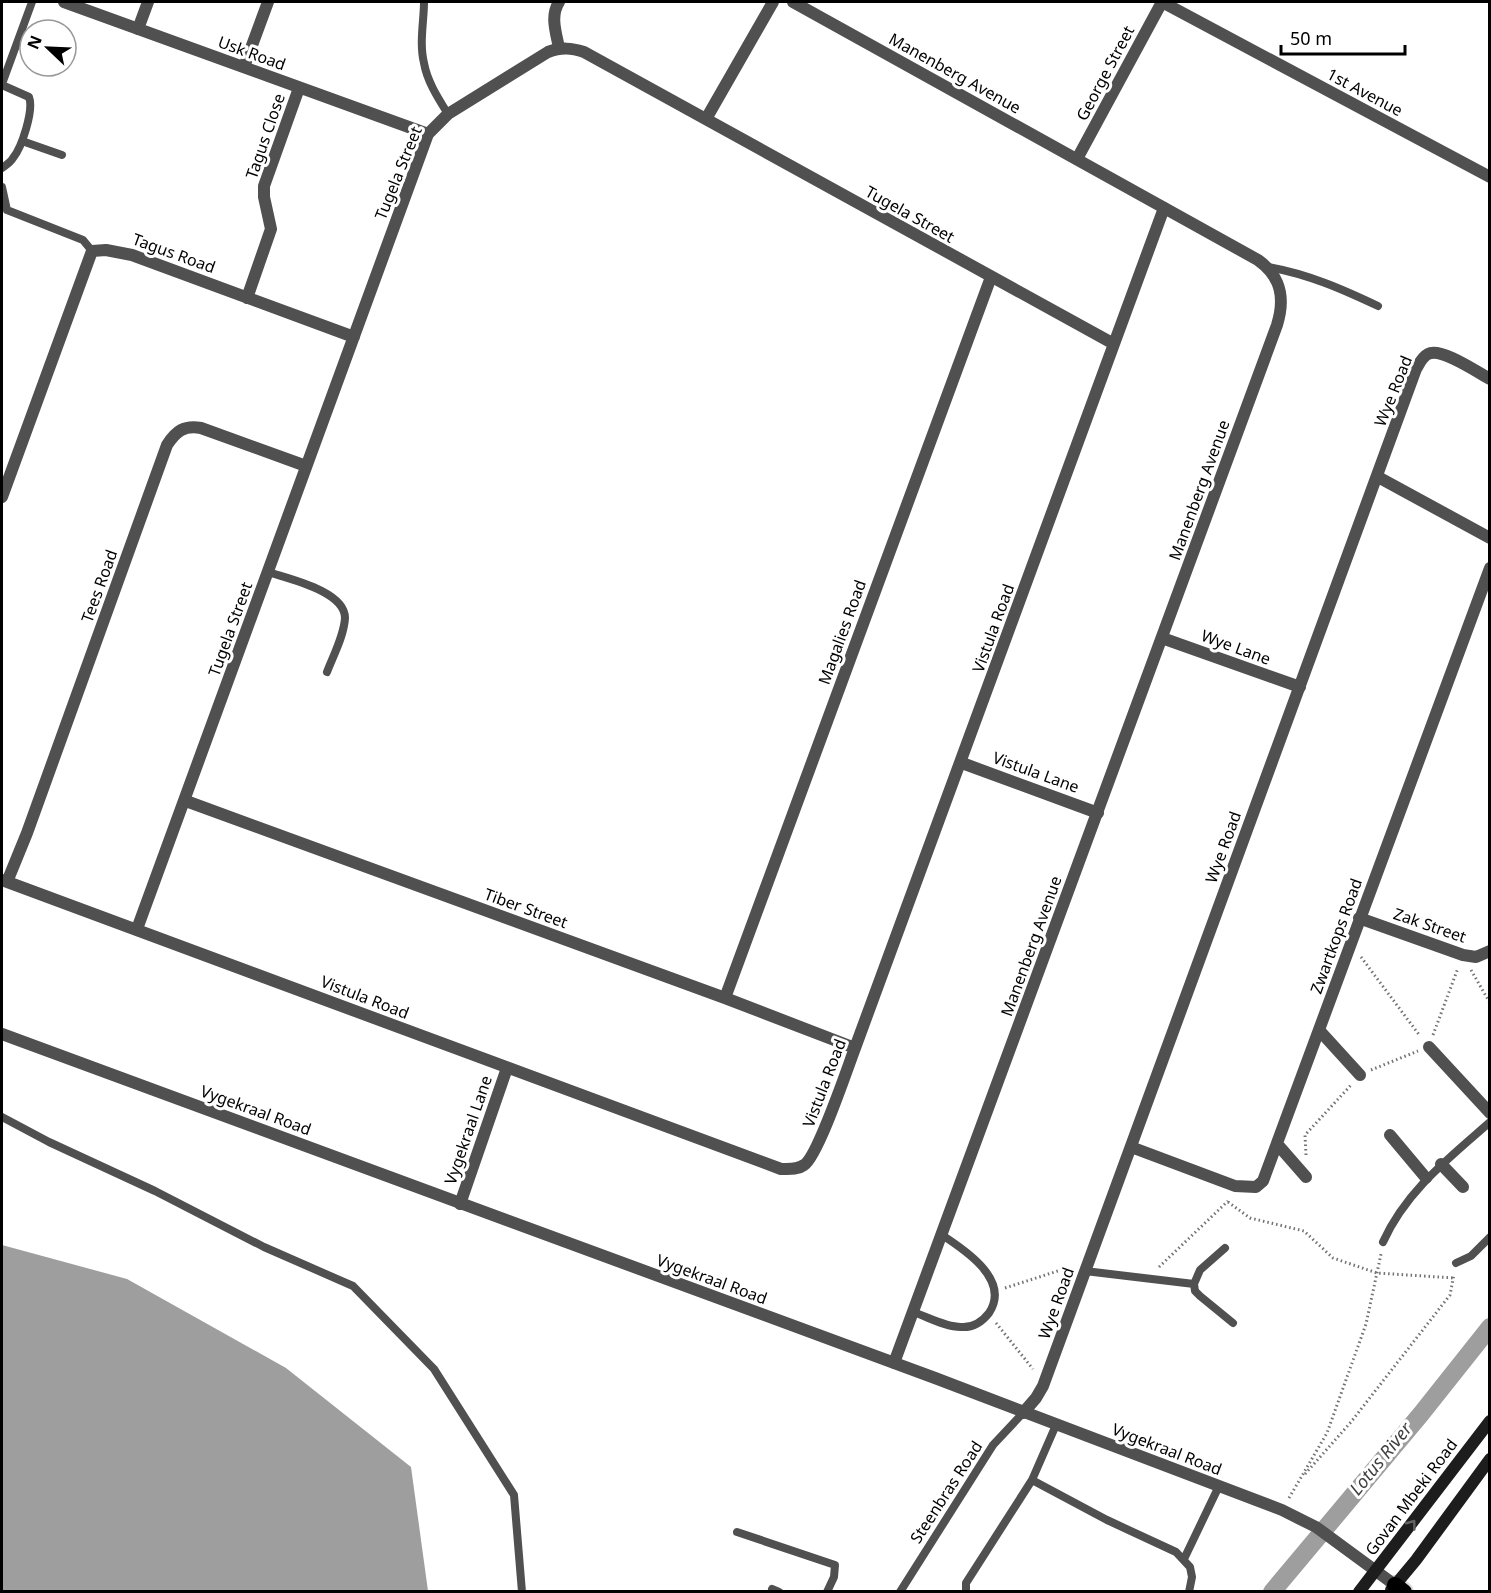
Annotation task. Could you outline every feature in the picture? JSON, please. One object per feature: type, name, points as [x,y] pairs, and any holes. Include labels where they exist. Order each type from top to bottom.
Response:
[{"type":"main road","name":"Govan Mbeki Road","points":[[1359,1592],[1490,1421]]},
{"type":"main road","points":[[1396,1589],[1490,1459]]},
{"type":"street","name":"Usk Road","points":[[64,2],[82,4],[138,29],[428,134]]},
{"type":"street","points":[[138,29],[148,2]]},
{"type":"street","points":[[244,67],[268,2]]},
{"type":"street","points":[[559,2],[555,7],[554,21],[559,48]]},
{"type":"street","points":[[706,119],[773,2]]},
{"type":"street","name":"Manenberg Avenue","points":[[793,2],[1268,267],[1280,286],[1282,310],[894,1363]]},
{"type":"street","name":"George Street","points":[[1077,159],[1162,2]]},
{"type":"street","name":"1st Avenue","points":[[1162,2],[1490,177]]},
{"type":"street","name":"Tugela Street","points":[[137,929],[186,801],[428,134],[448,114],[548,52],[559,48],[571,48],[584,52],[1114,344]]},
{"type":"street","name":"Tagus Close","points":[[247,298],[271,229],[264,197],[265,180],[298,88]]},
{"type":"street","name":"Vistula Road","points":[[4,881],[781,1169],[796,1169],[805,1165],[811,1158],[855,1048],[962,763],[1164,208]]},
{"type":"street","name":"Tagus Road","points":[[92,251],[106,250],[132,255],[354,337]]},
{"type":"street","points":[[2,497],[92,251]]},
{"type":"street","name":"Magalies Road","points":[[725,998],[991,277]]},
{"type":"street","name":"Wye Road","points":[[1023,1413],[1043,1386],[1416,369],[1428,354],[1434,352],[1450,357],[1490,380]]},
{"type":"street","name":"Tees Road","points":[[4,881],[27,833],[172,437],[180,429],[190,426],[201,428],[306,466]]},
{"type":"street","points":[[1378,477],[1490,538]]},
{"type":"street","name":"Zwartkops Road","points":[[1235,1186],[1256,1187],[1264,1179],[1490,568]]},
{"type":"street","name":"Wye Lane","points":[[1162,638],[1300,687]]},
{"type":"street","name":"Vistula Lane","points":[[962,763],[1098,813]]},
{"type":"street","name":"Tiber Street","points":[[186,801],[725,998],[855,1048]]},
{"type":"street","name":"Zak Street","points":[[1359,918],[1463,955],[1476,957],[1490,951]]},
{"type":"street","points":[[1319,1030],[1360,1075]]},
{"type":"street","name":"Vygekraal Road","points":[[2,1034],[894,1363],[1282,1510],[1332,1537],[1376,1570],[1396,1589]]},
{"type":"street","points":[[1429,1047],[1490,1113]]},
{"type":"street","name":"Vygekraal Lane","points":[[460,1204],[507,1068]]},
{"type":"street","points":[[1390,1135],[1426,1178]]},
{"type":"street","points":[[1278,1145],[1306,1177]]},
{"type":"street","points":[[1131,1147],[1235,1186]]},
{"type":"street","points":[[1441,1164],[1463,1187]]},
{"type":"lane","points":[[2,168],[15,156],[22,141],[31,108],[31,101],[26,94],[2,85],[32,2]]},
{"type":"lane","points":[[424,2],[422,43],[424,63],[438,97],[448,114]]},
{"type":"lane","points":[[22,141],[62,155]]},
{"type":"lane","points":[[2,187],[4,212],[83,240],[92,251]]},
{"type":"lane","points":[[1268,267],[1294,271],[1316,278],[1378,306]]},
{"type":"lane","points":[[268,572],[325,592],[340,604],[345,618],[327,672]]},
{"type":"lane","points":[[2,1117],[264,1247],[353,1286],[434,1369],[514,1496],[522,1592]]},
{"type":"lane","points":[[1383,1242],[1399,1214],[1426,1178],[1490,1122]]},
{"type":"lane","points":[[913,1312],[959,1328],[980,1323],[993,1304],[995,1292],[986,1272],[969,1253],[942,1235]]},
{"type":"lane","points":[[1456,1263],[1472,1256],[1490,1237]]},
{"type":"lane","points":[[1225,1248],[1200,1270],[1194,1284],[1200,1296],[1233,1323]]},
{"type":"lane","points":[[1085,1271],[1194,1284]]},
{"type":"lane","name":"Steenbras Road","points":[[900,1592],[993,1445],[1023,1413]]},
{"type":"lane","points":[[966,1592],[966,1583],[1032,1480],[1056,1425]]},
{"type":"lane","points":[[1032,1480],[1107,1520],[1176,1552],[1190,1567],[1192,1577],[1189,1592]]},
{"type":"lane","points":[[1184,1559],[1219,1486]]},
{"type":"lane","points":[[737,1532],[835,1565],[834,1577],[827,1592]]},
{"type":"path","points":[[1351,943],[1429,1047]]},
{"type":"path","points":[[1463,955],[1490,1002]]},
{"type":"path","points":[[1306,1177],[1305,1135],[1360,1075],[1429,1047],[1463,955]]},
{"type":"path","points":[[1159,1280],[1158,1268],[1228,1202],[1235,1186]]},
{"type":"path","points":[[1228,1202],[1250,1218],[1304,1231],[1332,1258],[1377,1274],[1454,1278]]},
{"type":"path","points":[[1282,1510],[1327,1433],[1366,1324],[1383,1242]]},
{"type":"path","points":[[1300,1480],[1351,1422],[1450,1296],[1456,1263]]},
{"type":"path","points":[[995,1292],[1067,1268],[1085,1271]]},
{"type":"path","points":[[988,1313],[1038,1374],[1043,1386]]},
{"type":"shaded area","points":[[2,1245],[127,1279],[286,1368],[411,1467],[428,1591],[2,1591]]},
{"type":"waterway","name":"Lotus River","points":[[1272,1592],[1421,1414],[1490,1327]]}]
